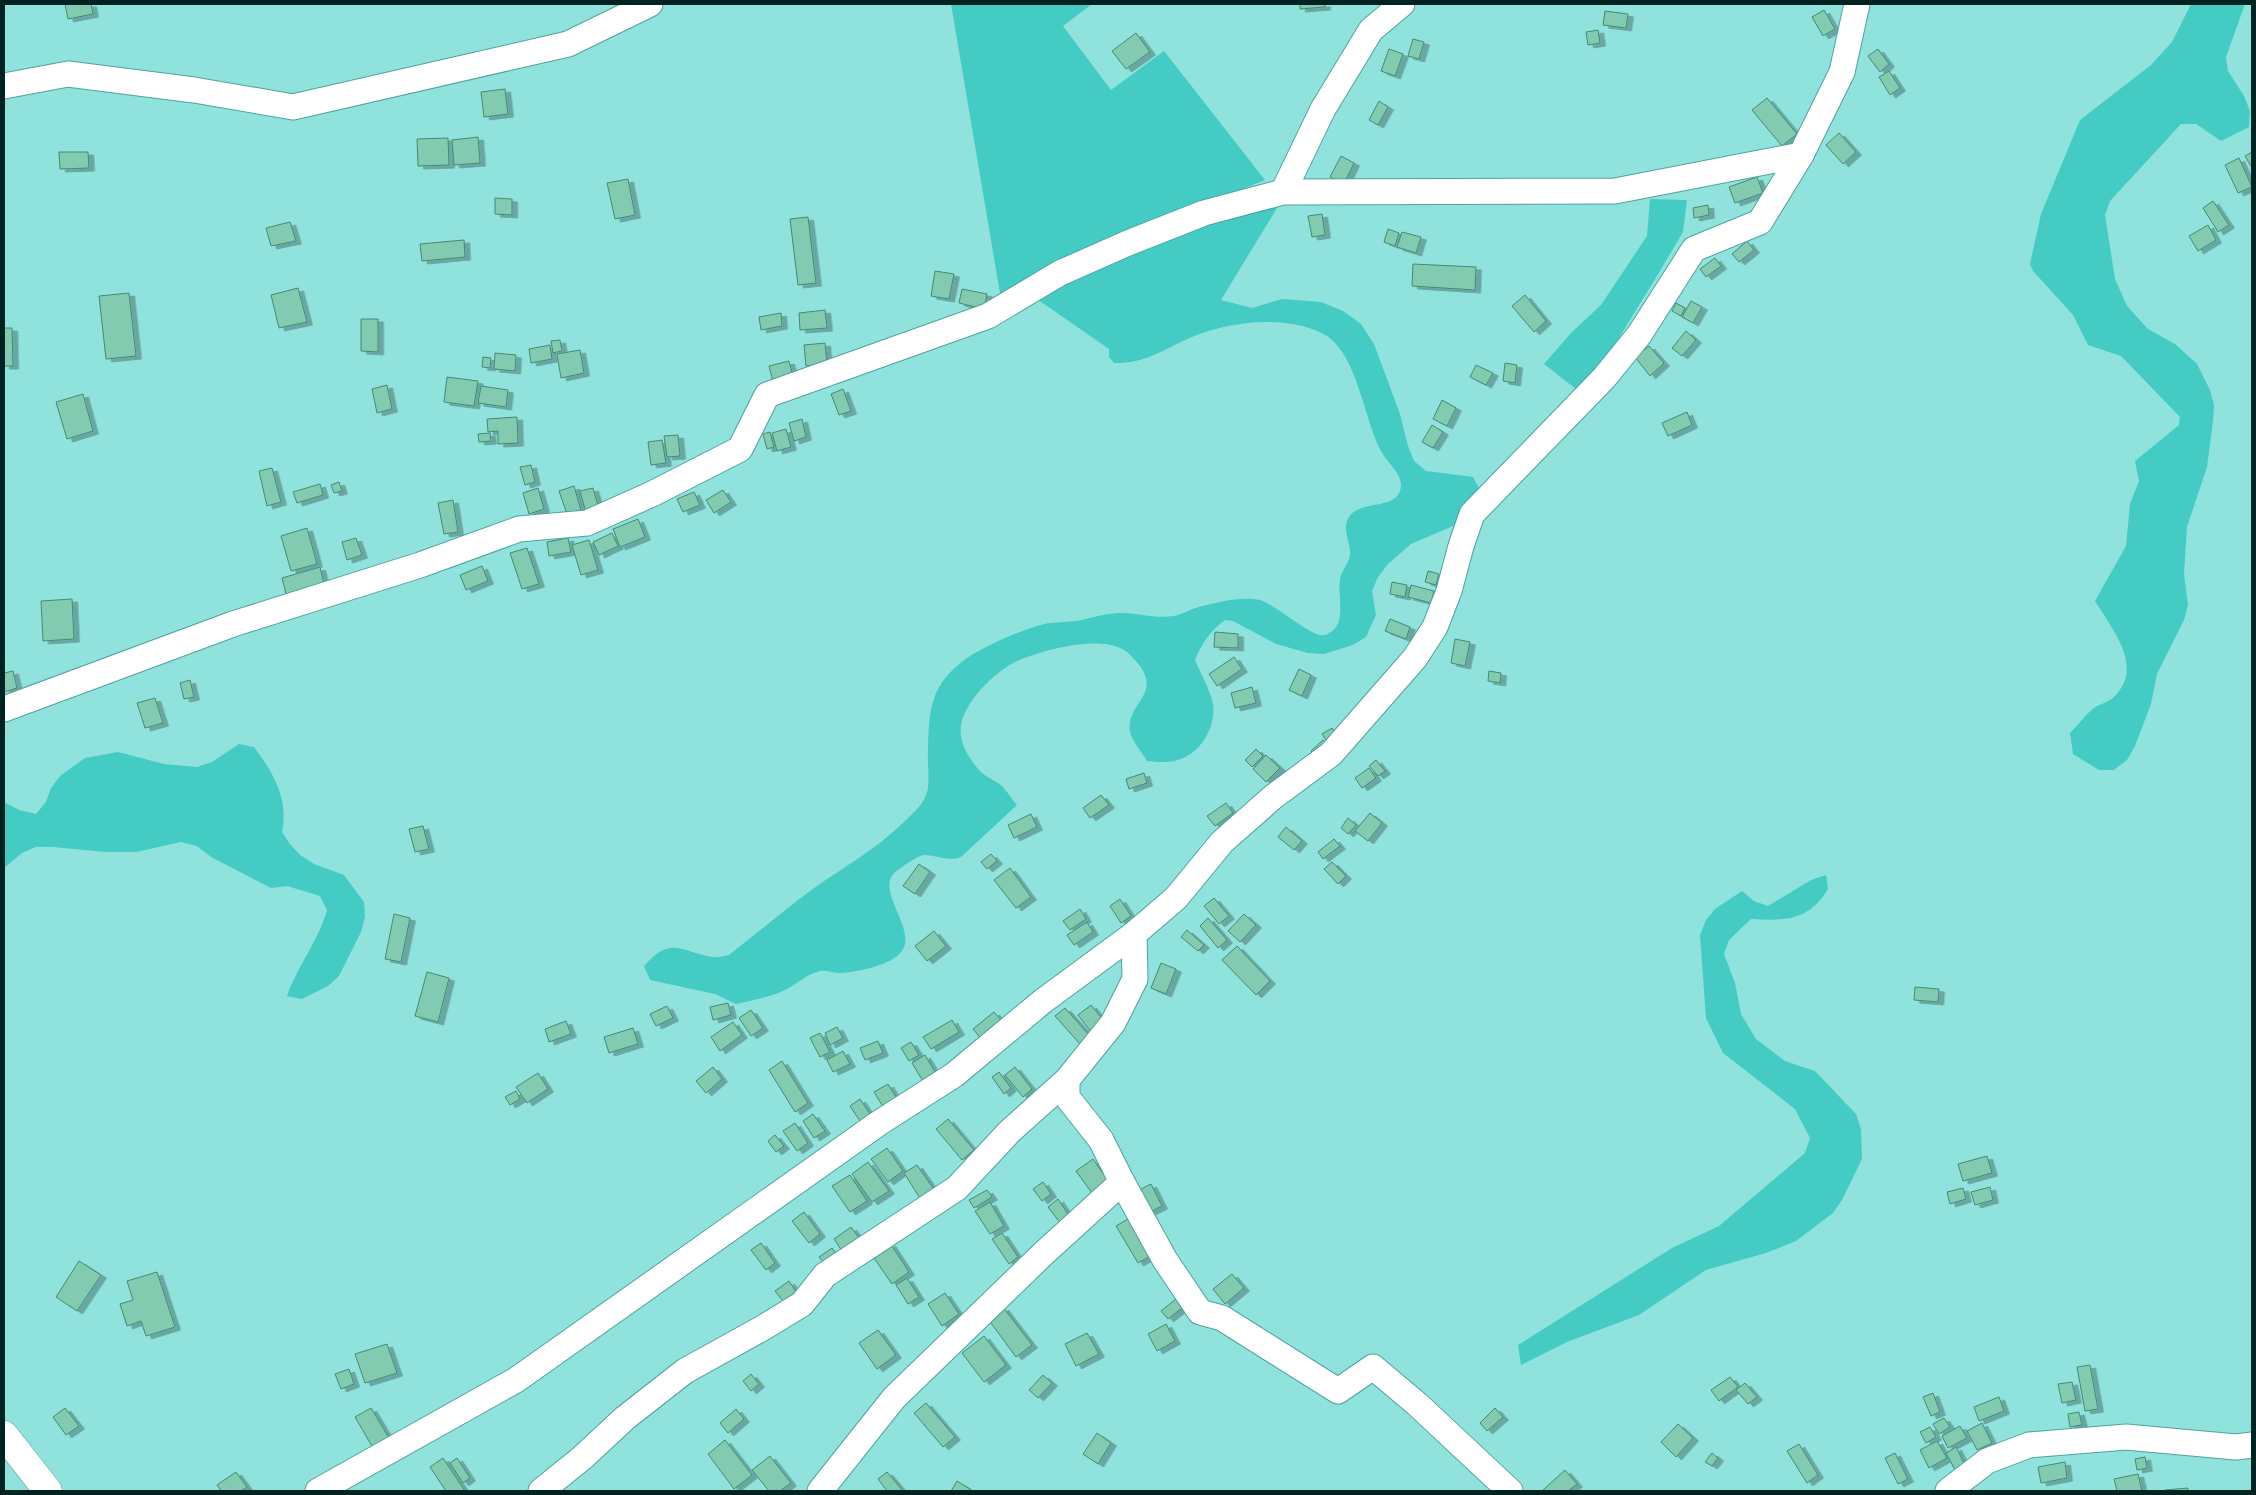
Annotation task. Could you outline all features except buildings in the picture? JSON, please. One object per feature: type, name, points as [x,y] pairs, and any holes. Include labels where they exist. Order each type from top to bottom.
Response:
[{"type":"main road","points":[[4,1435],[48,1491]]},
{"type":"street","points":[[4,86],[68,74],[194,90],[293,107],[568,44],[650,4]]},
{"type":"street","points":[[1284,192],[1323,109],[1371,30],[1402,4]]},
{"type":"street","points":[[318,1491],[516,1380],[879,1123],[954,1076],[1044,1001],[1134,934],[1176,898],[1222,842],[1273,797],[1331,754],[1415,658],[1435,627],[1449,591],[1460,546],[1472,514],[1604,378],[1639,335],[1694,249],[1760,222],[1801,155],[1842,72],[1857,4]]},
{"type":"street","points":[[4,709],[233,624],[420,565],[519,529],[587,523],[652,494],[740,449],[767,395],[988,316],[1060,273],[1128,243],[1204,213],[1284,192],[1615,192],[1801,155]]},
{"type":"street","points":[[541,1491],[582,1458],[625,1418],[685,1370],[802,1304],[825,1275],[957,1188],[1009,1132],[1068,1080],[1113,1023],[1134,979],[1134,934]]},
{"type":"street","points":[[1068,1080],[1068,1097],[1101,1140],[1165,1260],[1200,1312],[1222,1318],[1338,1391],[1372,1367],[1417,1404],[1510,1491]]},
{"type":"street","points":[[820,1491],[894,1398],[1044,1253],[1122,1182]]},
{"type":"street","points":[[1948,1491],[1987,1461],[2029,1446],[2126,1437],[2236,1447],[2252,1445]]},
{"type":"shaded area","points":[[951,4],[1092,4],[1063,26],[1111,90],[1164,51],[1265,180],[1130,235],[1001,299]]},
{"type":"shaded area","points":[[2191,4],[2245,4],[2226,57],[2228,71],[2244,96],[2250,111],[2249,127],[2221,141],[2196,124],[2181,124],[2110,201],[2105,215],[2115,279],[2127,306],[2148,329],[2175,344],[2197,364],[2210,390],[2214,405],[2207,467],[2187,527],[2184,574],[2188,605],[2184,620],[2157,674],[2151,704],[2135,746],[2127,760],[2114,770],[2099,770],[2073,754],[2070,733],[2094,708],[2114,697],[2123,685],[2126,661],[2117,636],[2095,601],[2126,546],[2130,504],[2139,481],[2135,461],[2179,425],[2180,417],[2121,356],[2088,345],[2073,315],[2033,271],[2030,264],[2041,214],[2080,120],[2151,65],[2172,42]]},
{"type":"shaded area","points":[[1650,199],[1687,200],[1683,232],[1606,359],[1576,389],[1544,364],[1571,333],[1601,305],[1647,236]]},
{"type":"shaded area","points":[[1280,203],[1221,300],[1252,308],[1282,299],[1321,302],[1343,311],[1361,324],[1374,344],[1400,414],[1414,461],[1426,471],[1473,477],[1480,490],[1465,516],[1453,526],[1411,544],[1388,564],[1378,577],[1372,591],[1376,615],[1366,637],[1353,645],[1324,654],[1308,653],[1276,644],[1233,621],[1225,620],[1215,628],[1195,660],[1212,699],[1212,721],[1205,738],[1194,752],[1178,760],[1167,762],[1147,761],[1133,739],[1130,732],[1130,722],[1146,690],[1147,681],[1135,660],[1122,649],[1097,643],[1069,646],[1017,661],[998,673],[970,703],[961,725],[961,736],[966,751],[975,765],[983,774],[1003,787],[1017,805],[961,857],[952,859],[924,855],[914,859],[891,877],[889,887],[901,920],[905,942],[902,951],[890,961],[854,971],[839,973],[815,972],[781,992],[736,1004],[715,994],[650,980],[644,966],[654,956],[670,948],[715,957],[729,955],[810,891],[881,842],[913,813],[924,799],[928,787],[929,727],[934,700],[947,676],[958,665],[980,650],[1021,631],[1050,623],[1077,621],[1118,613],[1159,617],[1173,616],[1206,605],[1238,599],[1253,599],[1267,603],[1319,635],[1325,635],[1337,625],[1340,618],[1340,580],[1350,555],[1346,529],[1347,521],[1359,509],[1385,503],[1393,499],[1398,494],[1401,481],[1381,451],[1352,371],[1345,356],[1336,344],[1325,335],[1309,328],[1274,322],[1255,322],[1200,334],[1159,353],[1133,362],[1114,363],[1109,357],[1109,349],[1034,297],[1131,247]]},
{"type":"shaded area","points":[[239,744],[254,747],[273,776],[278,786],[283,808],[282,832],[290,844],[300,855],[314,864],[344,875],[364,902],[365,917],[361,932],[339,976],[328,986],[302,999],[287,996],[318,933],[327,910],[320,896],[287,886],[271,888],[211,857],[197,846],[181,842],[136,852],[105,852],[36,847],[22,853],[4,868],[4,802],[19,810],[36,814],[46,802],[51,788],[60,776],[85,758],[118,752],[164,764],[197,767],[212,762]]},
{"type":"shaded area","points":[[1826,875],[1828,889],[1821,900],[1813,907],[1795,917],[1785,919],[1751,919],[1729,940],[1724,954],[1735,983],[1741,1014],[1756,1039],[1785,1061],[1815,1071],[1856,1114],[1861,1129],[1862,1159],[1842,1200],[1833,1213],[1796,1241],[1766,1253],[1706,1270],[1639,1315],[1567,1342],[1521,1365],[1518,1345],[1672,1248],[1719,1226],[1805,1153],[1810,1138],[1795,1109],[1723,1053],[1706,1018],[1700,935],[1706,920],[1715,909],[1742,891],[1754,901],[1768,906],[1811,880]]}]
